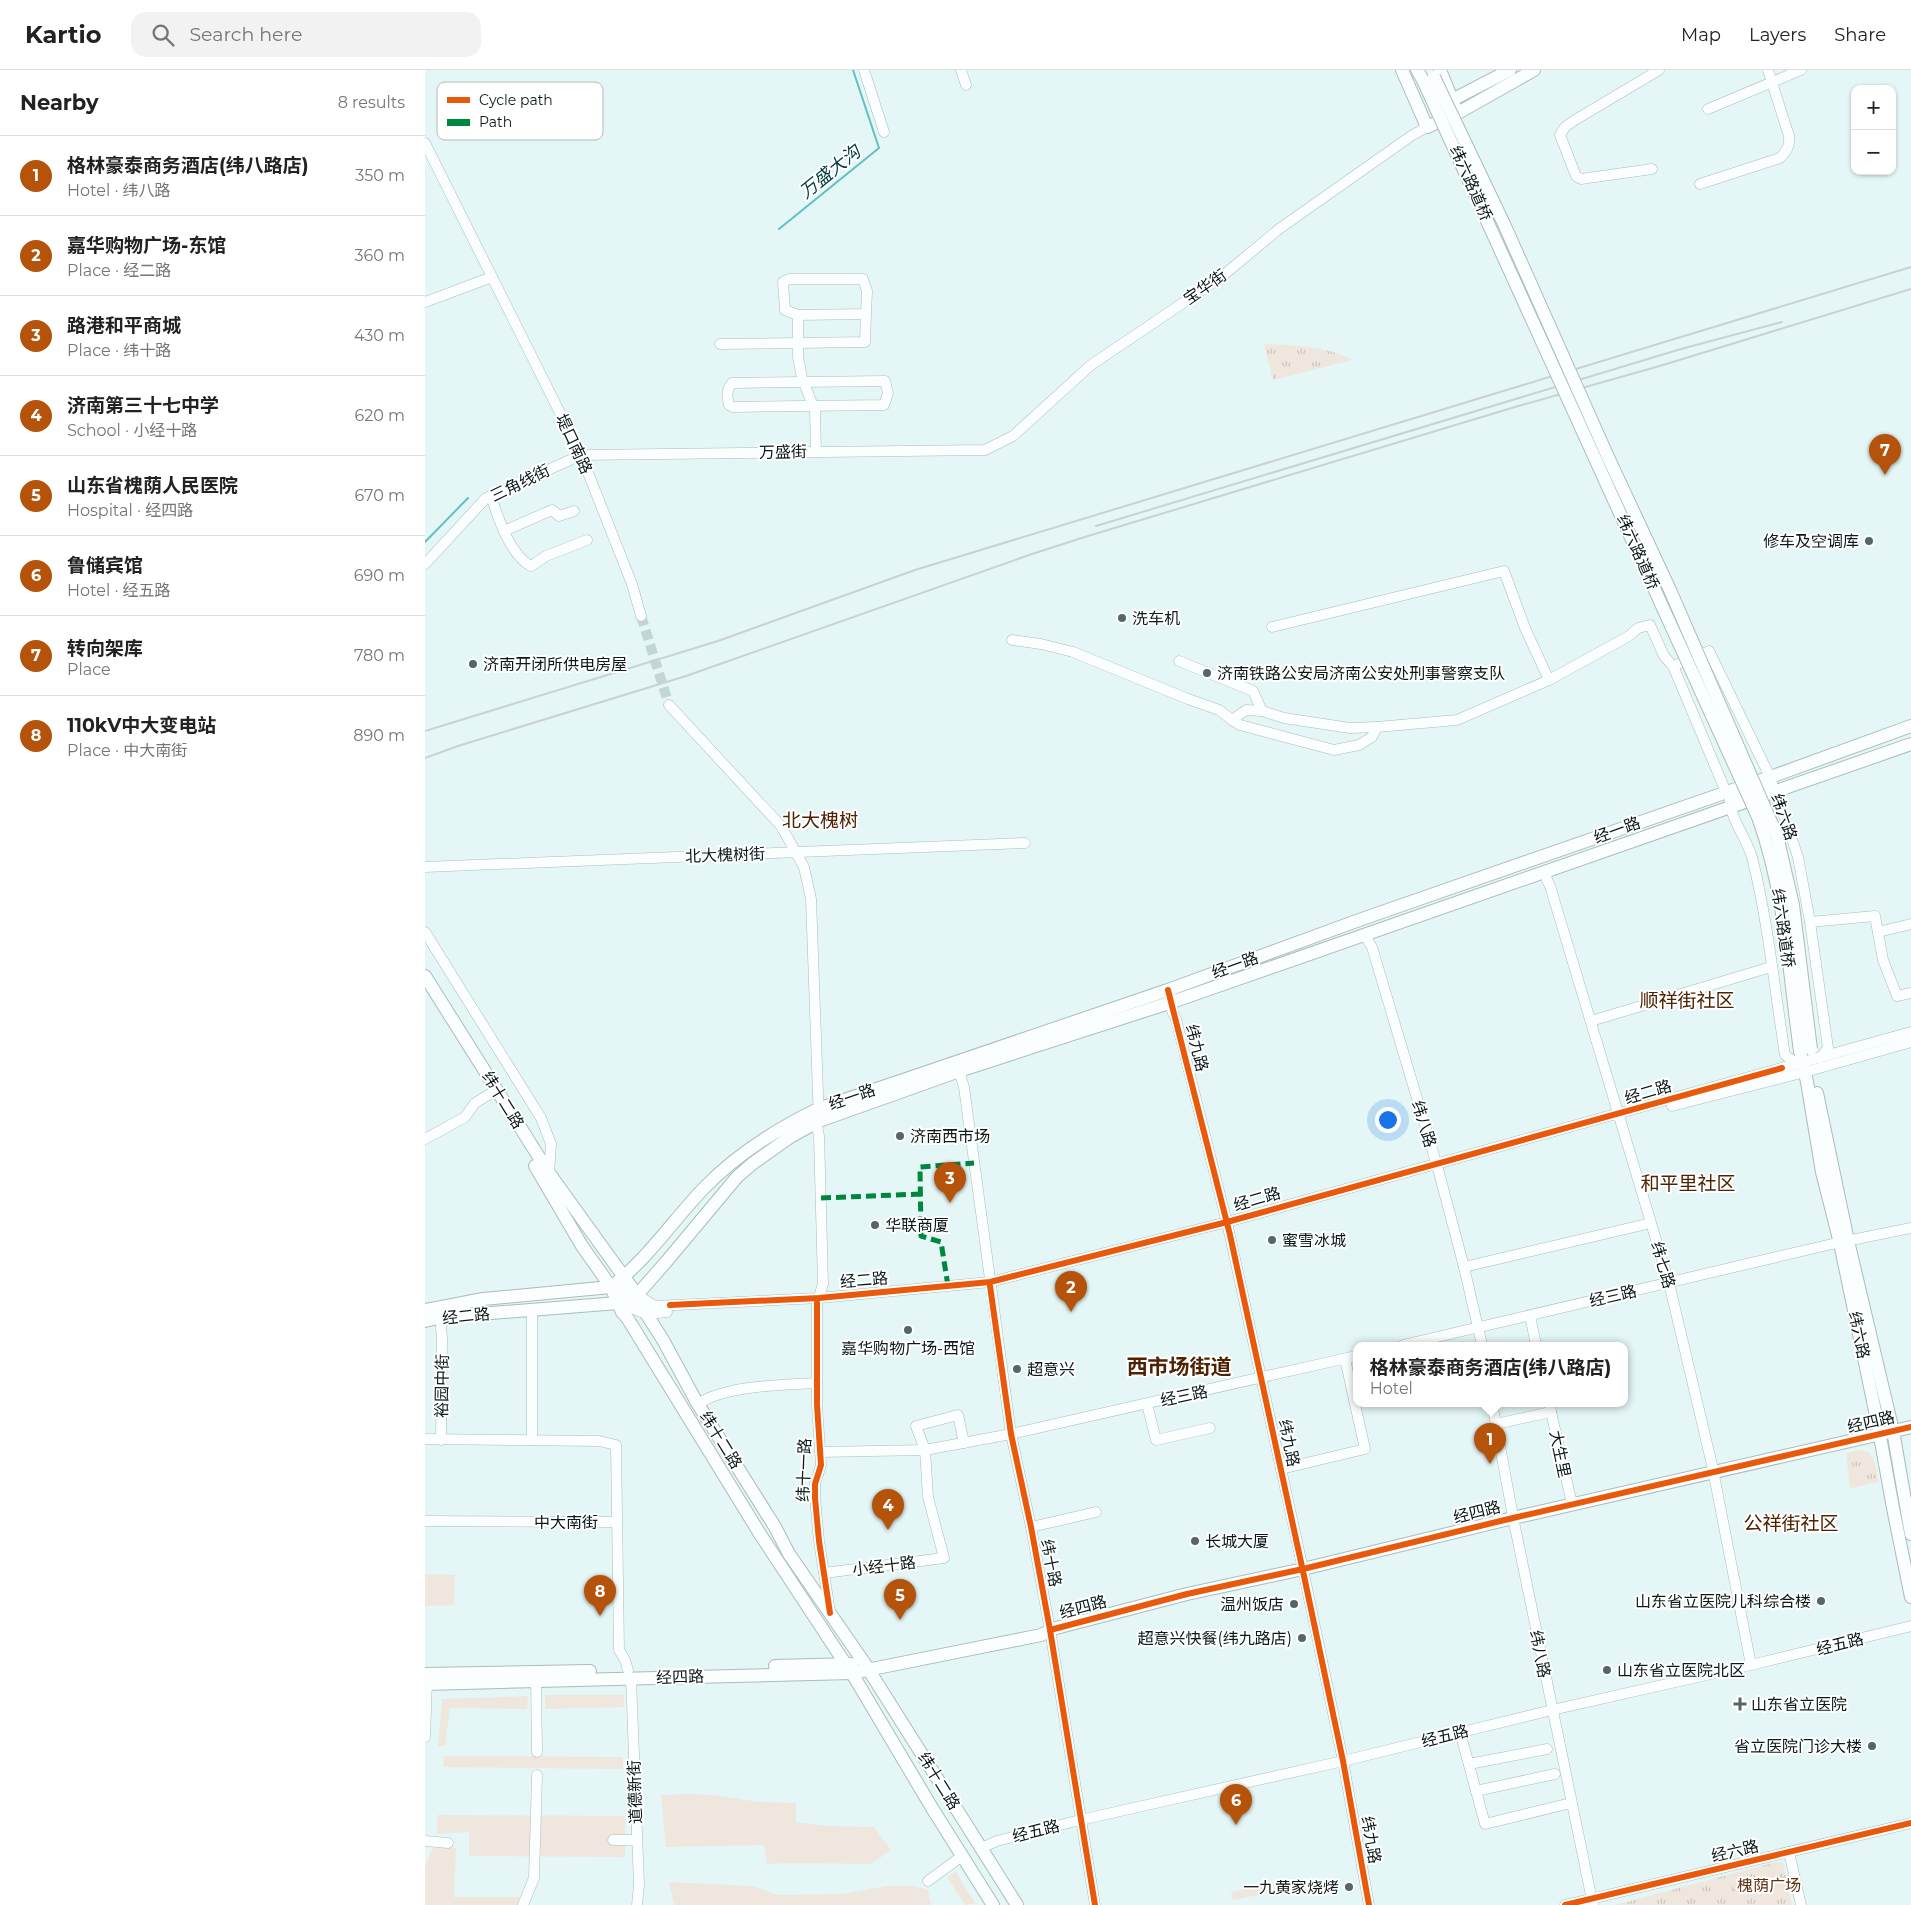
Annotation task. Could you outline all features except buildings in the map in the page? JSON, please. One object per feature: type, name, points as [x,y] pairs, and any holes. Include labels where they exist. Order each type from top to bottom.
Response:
[{"type":"main road","points":[[1402,70],[1427,127]]},
{"type":"main road","name":"宝华街","points":[[1427,127],[1452,100],[1510,70]]},
{"type":"main road","name":"宝华街","points":[[1427,127],[1457,114],[1534,70]]},
{"type":"main road","points":[[1428,73],[1452,100],[1457,114]]},
{"type":"main road","name":"纬六路道桥","points":[[1428,73],[1504,224],[1670,590],[1777,836],[1793,905],[1808,1061]]},
{"type":"main road","name":"经一路","points":[[618,1303],[637,1295],[737,1177],[819,1115],[1362,919],[1911,726]]},
{"type":"main road","name":"经一路","points":[[611,1287],[651,1250],[705,1187],[733,1162],[792,1122],[962,1070],[1172,1002],[1776,793],[1911,744]]},
{"type":"main road","name":"纬十二路","points":[[425,976],[549,1173],[637,1295],[638,1301],[698,1404],[775,1527],[789,1554],[866,1667],[1017,1905]]},
{"type":"main road","name":"纬十二路","points":[[425,990],[582,1246],[611,1287],[622,1312],[760,1534],[849,1668],[934,1813],[993,1905]]},
{"type":"main road","name":"纬六路","points":[[1808,1061],[1911,1597]]},
{"type":"main road","name":"纬六路","points":[[1844,1242],[1893,1431],[1908,1505],[1911,1534]]},
{"type":"main road","name":"经二路","points":[[425,1310],[483,1299],[611,1287]]},
{"type":"main road","name":"经二路","points":[[425,1321],[443,1317],[618,1303]]},
{"type":"main road","name":"经四路","points":[[426,1679],[866,1667],[1039,1629],[1050,1630],[1187,1594],[1303,1569],[1572,1504],[1911,1427]]},
{"type":"main road","name":"经四路","points":[[426,1679],[536,1680],[630,1674]]},
{"type":"street","points":[[864,70],[884,132]]},
{"type":"street","points":[[961,70],[966,86]]},
{"type":"street","points":[[1652,169],[1581,179],[1576,176],[1561,135],[1565,127],[1575,120],[1659,70]]},
{"type":"street","points":[[1700,184],[1780,158],[1787,151],[1790,144],[1789,136],[1769,70]]},
{"type":"street","points":[[1708,109],[1793,71]]},
{"type":"street","name":"宝华街","points":[[985,450],[1013,436],[1091,365],[1220,278],[1279,229],[1411,136],[1427,127]]},
{"type":"street","name":"堤口南路","points":[[425,143],[581,455],[633,584],[641,616]]},
{"type":"street","points":[[425,302],[492,277]]},
{"type":"street","points":[[720,344],[865,342],[867,291],[863,279],[789,279],[783,282],[785,310],[798,315],[866,314]]},
{"type":"street","points":[[798,315],[798,357],[803,382],[813,406],[816,425],[816,451]]},
{"type":"street","points":[[885,382],[887,384],[888,393],[884,405],[813,406],[733,407],[729,405],[727,398],[728,389],[732,383],[885,382]]},
{"type":"street","name":"万盛街","points":[[581,455],[985,450]]},
{"type":"street","name":"三角线街","points":[[425,564],[486,498],[581,455]]},
{"type":"street","points":[[491,496],[504,531],[524,562],[531,566],[546,556],[587,540]]},
{"type":"street","points":[[504,531],[552,510],[559,516],[575,511]]},
{"type":"street","points":[[1272,627],[1504,571],[1525,628],[1549,680]]},
{"type":"street","points":[[1232,720],[1246,710],[1262,711],[1284,718],[1350,728],[1457,720],[1549,680],[1629,636],[1638,628],[1650,626],[1663,656],[1673,666],[1726,792]]},
{"type":"street","points":[[1012,640],[1041,644],[1073,652],[1219,710],[1240,725],[1334,750],[1359,745],[1372,737],[1377,727]]},
{"type":"street","points":[[1673,666],[1709,651],[1770,777]]},
{"type":"street","points":[[1179,661],[1253,691],[1262,711]]},
{"type":"street","name":"纬十一路","points":[[669,706],[781,826],[804,867],[811,900],[823,1284],[818,1301],[817,1383],[821,1465],[815,1484],[815,1498],[830,1613]]},
{"type":"street","name":"纬六路","points":[[1770,777],[1798,858],[1810,922],[1828,1048],[1808,1061],[1785,1054],[1763,910],[1752,858],[1730,808],[1730,800],[1769,787],[1770,777]]},
{"type":"street","name":"北大槐树街","points":[[425,868],[1025,843]]},
{"type":"street","name":"纬七路","points":[[1546,873],[1669,1283],[1714,1473],[1751,1665]]},
{"type":"street","points":[[1810,922],[1875,916],[1883,960],[1897,996],[1911,993]]},
{"type":"street","points":[[1878,932],[1911,924]]},
{"type":"street","points":[[425,932],[541,1118],[551,1144],[549,1173]]},
{"type":"street","name":"纬八路","points":[[1368,934],[1368,941],[1372,947],[1437,1166],[1482,1342]]},
{"type":"street","points":[[1591,1022],[1771,967]]},
{"type":"street","name":"纬九路","points":[[1168,990],[1227,1225],[1281,1468],[1343,1761],[1369,1905]]},
{"type":"street","name":"经二路","points":[[618,1303],[647,1314],[818,1301],[990,1284],[1227,1225],[1620,1117],[1911,1032]]},
{"type":"street","name":"经二路","points":[[1808,1061],[1911,1042]]},
{"type":"street","name":"纬十路","points":[[962,1070],[961,1078],[964,1087],[1011,1434],[1050,1630],[1095,1905]]},
{"type":"street","points":[[425,1139],[465,1117],[475,1103],[490,1094]]},
{"type":"street","points":[[1464,1267],[1651,1223]]},
{"type":"street","name":"经三路","points":[[1416,1342],[1911,1228]]},
{"type":"street","name":"经二路","points":[[611,1287],[637,1295],[655,1306],[818,1301]]},
{"type":"street","points":[[532,1310],[532,1440]]},
{"type":"street","points":[[1530,1316],[1536,1342]]},
{"type":"street","name":"裕园中街","points":[[425,1440],[441,1440],[441,1328],[443,1317]]},
{"type":"street","name":"经三路","points":[[820,1452],[925,1450],[1011,1434],[1353,1357]]},
{"type":"street","points":[[1345,1359],[1353,1395]]},
{"type":"street","points":[[698,1404],[708,1398],[751,1388],[817,1383]]},
{"type":"street","points":[[1147,1404],[1156,1440],[1210,1428]]},
{"type":"street","points":[[1281,1468],[1365,1449],[1356,1407]]},
{"type":"street","name":"纬八路","points":[[1493,1407],[1513,1518],[1592,1902]]},
{"type":"street","points":[[1496,1424],[1550,1407]]},
{"type":"street","name":"大生里","points":[[1550,1407],[1572,1504]]},
{"type":"street","points":[[925,1450],[916,1426],[958,1415],[964,1443]]},
{"type":"street","points":[[441,1440],[599,1441],[616,1445],[616,1522]]},
{"type":"street","name":"小经十路","points":[[824,1573],[944,1558],[928,1497],[925,1450]]},
{"type":"street","points":[[1031,1527],[1096,1512]]},
{"type":"street","name":"中大南街","points":[[425,1521],[616,1522],[619,1650],[630,1674]]},
{"type":"street","name":"经五路","points":[[981,1848],[997,1841],[1080,1820],[1343,1761],[1911,1626]]},
{"type":"street","name":"道德新街","points":[[630,1674],[639,1886],[637,1905]]},
{"type":"street","points":[[425,1738],[426,1679]]},
{"type":"street","points":[[536,1680],[537,1752]]},
{"type":"street","points":[[1460,1732],[1485,1824],[1571,1803]]},
{"type":"street","points":[[1469,1764],[1547,1749]]},
{"type":"street","points":[[1476,1791],[1555,1774]]},
{"type":"street","points":[[523,1905],[534,1878],[537,1775]]},
{"type":"street","name":"经六路","points":[[1565,1905],[1592,1902],[1911,1823]]},
{"type":"street","points":[[613,1840],[637,1840]]},
{"type":"street","points":[[425,1841],[448,1842]]},
{"type":"street","points":[[1789,1852],[1801,1905]]},
{"type":"street","points":[[928,1881],[962,1856]]},
{"type":"green space","points":[[1264,344],[1321,349],[1343,355],[1352,360],[1273,380]]},
{"type":"green space","points":[[1861,1450],[1870,1454],[1876,1467],[1879,1482],[1850,1488],[1846,1453]]},
{"type":"green space","points":[[425,1574],[455,1575],[454,1605],[425,1606]]},
{"type":"green space","points":[[545,1695],[624,1695],[624,1707],[545,1709]]},
{"type":"green space","points":[[528,1696],[527,1709],[450,1708],[445,1746],[438,1746],[442,1699]]},
{"type":"green space","points":[[444,1756],[623,1757],[623,1769],[443,1767]]},
{"type":"green space","points":[[661,1795],[713,1795],[759,1802],[796,1803],[796,1822],[827,1826],[874,1827],[891,1850],[871,1864],[767,1864],[764,1845],[666,1847]]},
{"type":"green space","points":[[438,1815],[625,1816],[625,1857],[469,1856],[469,1832],[437,1834]]},
{"type":"green space","points":[[433,1848],[456,1848],[454,1897],[525,1897],[521,1905],[425,1905],[425,1865]]},
{"type":"green space","name":"槐荫广场","points":[[1776,1862],[1783,1863],[1792,1905],[1615,1905]]},
{"type":"green space","points":[[956,1872],[975,1903],[965,1905],[947,1877]]},
{"type":"green space","points":[[669,1882],[753,1886],[778,1895],[841,1894],[887,1886],[914,1886],[928,1890],[931,1905],[674,1905]]},
{"type":"green space","points":[[1266,1885],[1268,1893],[1233,1900],[1231,1892]]},
{"type":"waterway","name":"万盛大沟","points":[[779,229],[879,148],[853,70]]},
{"type":"waterway","points":[[425,542],[468,498]]},
{"type":"tunnel","points":[[641,616],[669,705]]},
{"type":"railway","points":[[425,731],[718,641],[915,570],[1911,267]]},
{"type":"railway","points":[[425,758],[458,746],[686,676],[1088,536],[1515,407],[1663,365],[1911,289]]},
{"type":"railway","points":[[1096,526],[1681,349],[1782,322]]},
{"type":"marked path","points":[[948,1286],[941,1242],[921,1236],[920,1167],[974,1163]]},
{"type":"marked path","points":[[821,1198],[921,1194]]},
{"type":"cycle path","points":[[1168,990],[1230,1235],[1343,1761],[1369,1905]]},
{"type":"cycle path","points":[[670,1305],[819,1298],[990,1282],[1227,1222],[1782,1068]]},
{"type":"cycle path","points":[[990,1286],[1011,1434],[1050,1630],[1095,1905]]},
{"type":"cycle path","points":[[817,1303],[817,1405],[821,1465],[815,1484],[815,1498],[819,1541],[830,1613]]},
{"type":"cycle path","points":[[1050,1630],[1187,1594],[1303,1569],[1513,1518],[1911,1427]]},
{"type":"cycle path","points":[[1565,1905],[1911,1823]]},
{"type":"place","name":"转向架库","points":[[1885,475]]},
{"type":"place","name":"修车及空调库","points":[[1869,541]]},
{"type":"place","name":"洗车机","points":[[1122,618]]},
{"type":"place","name":"济南开闭所供电房屋","points":[[473,664]]},
{"type":"place","name":"济南铁路公安局济南公安处刑事警察支队","points":[[1207,673]]},
{"type":"place","name":"济南西市场","points":[[900,1136]]},
{"type":"place","name":"路港和平商城","points":[[950,1203]]},
{"type":"place","name":"华联商厦","points":[[875,1225]]},
{"type":"place","name":"蜜雪冰城","points":[[1272,1240]]},
{"type":"place","name":"嘉华购物广场-东馆","points":[[1071,1312]]},
{"type":"place","name":"嘉华购物广场-西馆","points":[[908,1330]]},
{"type":"place","name":"超意兴","points":[[1017,1369]]},
{"type":"place","name":"格林豪泰商务酒店(纬八路店)","points":[[1490,1464]]},
{"type":"place","name":"济南第三十七中学","points":[[888,1530]]},
{"type":"place","name":"长城大厦","points":[[1195,1541]]},
{"type":"place","name":"山东省立医院儿科综合楼","points":[[1821,1601]]},
{"type":"place","name":"温州饭店","points":[[1294,1604]]},
{"type":"place","name":"110kV中大变电站","points":[[600,1616]]},
{"type":"place","name":"山东省槐荫人民医院","points":[[900,1620]]},
{"type":"place","name":"超意兴快餐(纬九路店)","points":[[1302,1638]]},
{"type":"place","name":"山东省立医院北区","points":[[1607,1670]]},
{"type":"place","name":"山东省立医院","points":[[1740,1704]]},
{"type":"place","name":"省立医院门诊大楼","points":[[1872,1746]]},
{"type":"place","name":"鲁储宾馆","points":[[1236,1825]]},
{"type":"place","name":"一九黄家烧烤","points":[[1349,1887]]},
{"type":"district","name":"北大槐树","points":[[820,820]]},
{"type":"district","name":"顺祥街社区","points":[[1687,1000]]},
{"type":"district","name":"和平里社区","points":[[1688,1183]]},
{"type":"district","name":"西市场街道","points":[[1179,1366]]},
{"type":"district","name":"公祥街社区","points":[[1791,1523]]}]
